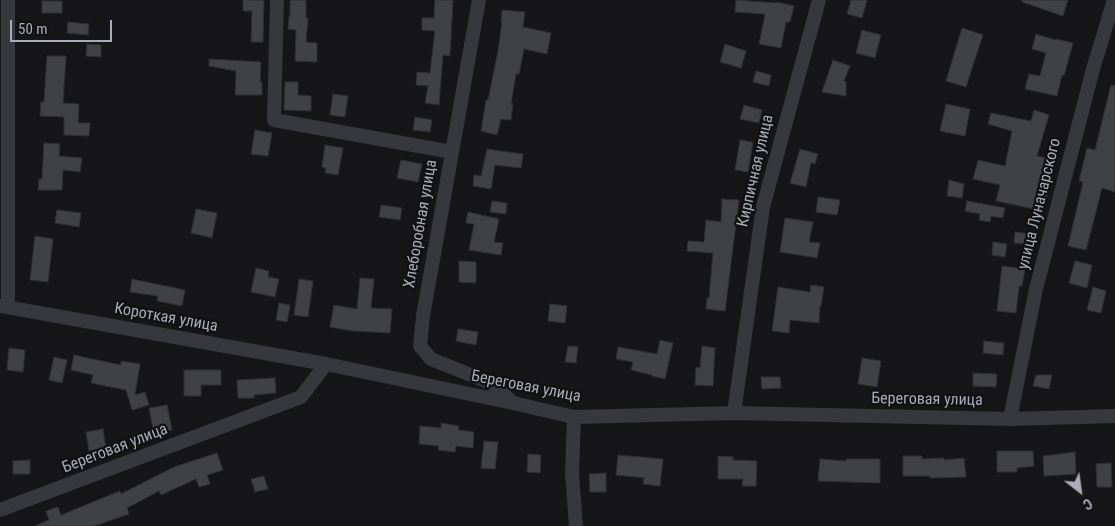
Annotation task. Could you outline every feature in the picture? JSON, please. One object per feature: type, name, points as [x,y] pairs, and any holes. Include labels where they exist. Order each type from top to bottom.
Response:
[{"type":"street","points":[[4,307],[8,0]]},
{"type":"street","points":[[277,0],[274,120],[452,152]]},
{"type":"street","name":"Хлеборобная улица","points":[[479,0],[423,316],[420,346],[431,359],[491,383],[513,402]]},
{"type":"street","name":"Кирпичная улица","points":[[734,413],[763,207],[819,0]]},
{"type":"street","name":"улица Луначарского","points":[[1010,420],[1036,289],[1093,69],[1114,0]]},
{"type":"street","name":"Короткая улица","points":[[4,307],[326,364]]},
{"type":"street","name":"Береговая улица","points":[[0,510],[301,397],[326,364],[513,402],[574,417],[734,413],[1010,420],[1115,416]]},
{"type":"street","points":[[574,417],[572,473],[576,526]]},
{"type":"building","points":[[243,0],[264,0],[263,42],[251,42],[252,11],[243,11]]},
{"type":"building","points":[[290,0],[306,0],[306,18],[308,18],[306,42],[317,43],[317,62],[295,61],[296,30],[288,29]]},
{"type":"building","points":[[435,0],[453,0],[450,56],[443,55],[439,105],[425,103],[428,86],[416,85],[417,72],[430,73],[435,31],[422,30],[422,18],[434,18]]},
{"type":"building","points":[[736,0],[777,2],[794,6],[790,22],[786,22],[781,48],[759,44],[765,14],[735,12]]},
{"type":"building","points":[[851,0],[867,0],[862,18],[847,14]]},
{"type":"building","points":[[1022,0],[1068,0],[1063,16],[1022,2]]},
{"type":"building","points":[[42,1],[62,1],[62,13],[42,13]]},
{"type":"building","points":[[502,10],[525,12],[523,27],[551,33],[547,54],[524,49],[519,74],[516,74],[511,104],[513,104],[511,120],[501,119],[497,135],[481,131],[486,100],[488,100],[498,51]]},
{"type":"building","points":[[68,22],[89,24],[88,35],[67,33]]},
{"type":"building","points":[[962,28],[983,35],[966,87],[946,81]]},
{"type":"building","points":[[862,30],[881,35],[875,58],[856,53]]},
{"type":"building","points":[[1036,34],[1073,43],[1057,96],[1025,89],[1029,74],[1040,76],[1046,53],[1032,49]]},
{"type":"building","points":[[87,44],[101,45],[101,57],[86,56]]},
{"type":"building","points":[[725,44],[746,51],[741,68],[720,62]]},
{"type":"building","points":[[47,56],[66,56],[63,103],[79,104],[78,123],[90,123],[89,136],[64,135],[64,117],[40,116],[41,102],[44,102]]},
{"type":"building","points":[[209,59],[261,62],[260,82],[262,82],[262,95],[235,95],[236,71],[209,66]]},
{"type":"building","points":[[833,60],[850,66],[844,81],[846,82],[846,96],[822,92]]},
{"type":"building","points":[[756,71],[771,75],[769,86],[753,82]]},
{"type":"building","points":[[285,82],[298,82],[298,95],[311,96],[311,111],[284,110]]},
{"type":"building","points":[[1111,85],[1115,86],[1115,192],[1102,188],[1086,250],[1068,246],[1083,182],[1079,181],[1087,148],[1095,150]]},
{"type":"building","points":[[333,94],[348,96],[345,117],[330,115]]},
{"type":"building","points":[[946,104],[970,109],[965,136],[940,131]]},
{"type":"building","points":[[744,105],[762,110],[759,123],[740,119]]},
{"type":"building","points":[[1034,110],[1049,115],[1037,156],[1055,159],[1044,211],[996,201],[1000,185],[973,179],[978,160],[1005,166],[1012,131],[988,124],[991,113],[1031,121]]},
{"type":"building","points":[[415,117],[432,120],[430,132],[413,130]]},
{"type":"building","points":[[255,130],[272,133],[268,156],[251,154]]},
{"type":"building","points":[[740,140],[753,142],[748,172],[735,170]]},
{"type":"building","points":[[44,143],[60,144],[59,156],[82,158],[80,172],[63,170],[62,190],[38,190],[39,179],[42,179]]},
{"type":"building","points":[[325,145],[343,148],[338,175],[325,173],[326,168],[322,167]]},
{"type":"building","points":[[487,149],[523,154],[521,168],[495,165],[491,189],[473,186],[474,175],[481,176]]},
{"type":"building","points":[[800,149],[818,154],[815,164],[811,163],[806,187],[790,183]]},
{"type":"building","points":[[401,160],[422,164],[418,182],[397,178]]},
{"type":"building","points":[[949,180],[964,184],[962,198],[947,196]]},
{"type":"building","points":[[818,197],[840,200],[837,215],[816,212]]},
{"type":"building","points":[[722,199],[739,200],[725,311],[706,309],[707,298],[709,298],[713,253],[687,251],[688,241],[704,242],[706,220],[721,222]]},
{"type":"building","points":[[492,201],[507,203],[506,214],[490,212]]},
{"type":"building","points":[[967,201],[1005,208],[1003,218],[991,216],[990,222],[979,220],[980,214],[965,211]]},
{"type":"building","points":[[381,205],[402,208],[400,220],[379,217]]},
{"type":"building","points":[[196,209],[217,213],[212,238],[191,233]]},
{"type":"building","points":[[57,210],[81,213],[79,227],[55,223]]},
{"type":"building","points":[[468,212],[499,219],[494,242],[503,243],[501,255],[469,250],[474,224],[466,223]]},
{"type":"building","points":[[785,218],[813,222],[809,242],[820,243],[817,258],[780,252]]},
{"type":"building","points":[[1015,232],[1031,234],[1030,244],[1014,243]]},
{"type":"building","points":[[35,236],[53,239],[48,282],[30,280]]},
{"type":"building","points":[[993,242],[1007,244],[1005,257],[992,255]]},
{"type":"building","points":[[459,261],[476,262],[476,283],[459,282]]},
{"type":"building","points":[[1075,261],[1092,265],[1087,288],[1069,283]]},
{"type":"building","points":[[1002,266],[1025,269],[1022,286],[1019,286],[1016,313],[997,311]]},
{"type":"building","points":[[256,268],[269,271],[268,277],[279,279],[275,297],[251,292]]},
{"type":"building","points":[[360,278],[374,279],[371,308],[392,309],[390,333],[352,331],[330,327],[334,305],[357,309]]},
{"type":"building","points":[[132,279],[185,290],[182,306],[157,301],[158,296],[130,292]]},
{"type":"building","points":[[299,279],[313,281],[308,317],[294,315]]},
{"type":"building","points":[[811,285],[824,287],[819,323],[790,320],[789,333],[772,331],[778,287],[810,292]]},
{"type":"building","points":[[1093,287],[1106,291],[1101,313],[1087,310]]},
{"type":"building","points":[[279,303],[290,305],[287,322],[276,320]]},
{"type":"building","points":[[550,304],[567,306],[565,323],[548,321]]},
{"type":"building","points":[[458,329],[478,332],[476,345],[456,341]]},
{"type":"building","points":[[660,340],[673,343],[665,379],[631,370],[633,362],[616,359],[618,347],[657,354]]},
{"type":"building","points":[[984,341],[1004,343],[1003,355],[983,353]]},
{"type":"building","points":[[568,346],[578,347],[576,363],[565,362]]},
{"type":"building","points":[[702,346],[715,348],[713,386],[695,385],[696,367],[700,368]]},
{"type":"building","points":[[9,348],[25,350],[23,372],[7,370]]},
{"type":"building","points":[[74,355],[121,365],[121,361],[140,364],[135,395],[145,392],[149,405],[132,410],[126,390],[91,383],[93,375],[71,370]]},
{"type":"building","points":[[54,357],[67,360],[62,383],[49,380]]},
{"type":"building","points":[[862,358],[881,361],[877,387],[858,384]]},
{"type":"building","points":[[184,370],[221,370],[221,385],[201,385],[201,396],[184,396]]},
{"type":"building","points":[[973,373],[997,374],[996,387],[973,386]]},
{"type":"building","points":[[1036,375],[1052,375],[1049,389],[1033,386]]},
{"type":"building","points":[[761,377],[780,377],[781,388],[762,389]]},
{"type":"building","points":[[275,378],[276,393],[254,395],[254,398],[238,398],[237,380]]},
{"type":"building","points":[[167,405],[172,430],[154,434],[149,408]]},
{"type":"building","points":[[441,423],[459,426],[458,430],[474,432],[473,448],[456,446],[455,452],[438,450],[439,446],[419,444],[420,426],[441,428]]},
{"type":"building","points":[[103,429],[106,448],[89,451],[86,432]]},
{"type":"building","points":[[484,441],[498,442],[495,469],[481,468]]},
{"type":"building","points":[[997,451],[1033,451],[1034,466],[1017,468],[1017,472],[997,472]]},
{"type":"building","points":[[1075,452],[1076,474],[1044,476],[1043,456]]},
{"type":"building","points":[[217,453],[223,470],[207,475],[210,484],[199,487],[196,479],[161,495],[159,491],[127,508],[129,514],[94,526],[35,526],[49,520],[46,511],[58,507],[61,515],[120,491],[121,494],[174,467]]},
{"type":"building","points":[[528,454],[541,455],[540,473],[527,472]]},
{"type":"building","points":[[618,455],[663,459],[660,486],[643,484],[644,478],[616,475]]},
{"type":"building","points":[[718,456],[733,457],[733,460],[757,461],[756,486],[742,486],[743,479],[718,479]]},
{"type":"building","points":[[903,456],[922,456],[922,459],[944,458],[944,460],[964,458],[966,477],[930,478],[930,476],[903,476]]},
{"type":"building","points":[[820,459],[846,461],[846,459],[880,459],[880,483],[818,481]]},
{"type":"building","points":[[30,460],[30,474],[13,474],[13,461]]},
{"type":"building","points":[[1111,463],[1112,487],[1097,487],[1096,464]]},
{"type":"building","points":[[606,473],[606,492],[590,492],[589,474]]},
{"type":"building","points":[[264,476],[268,489],[255,492],[251,479]]}]
